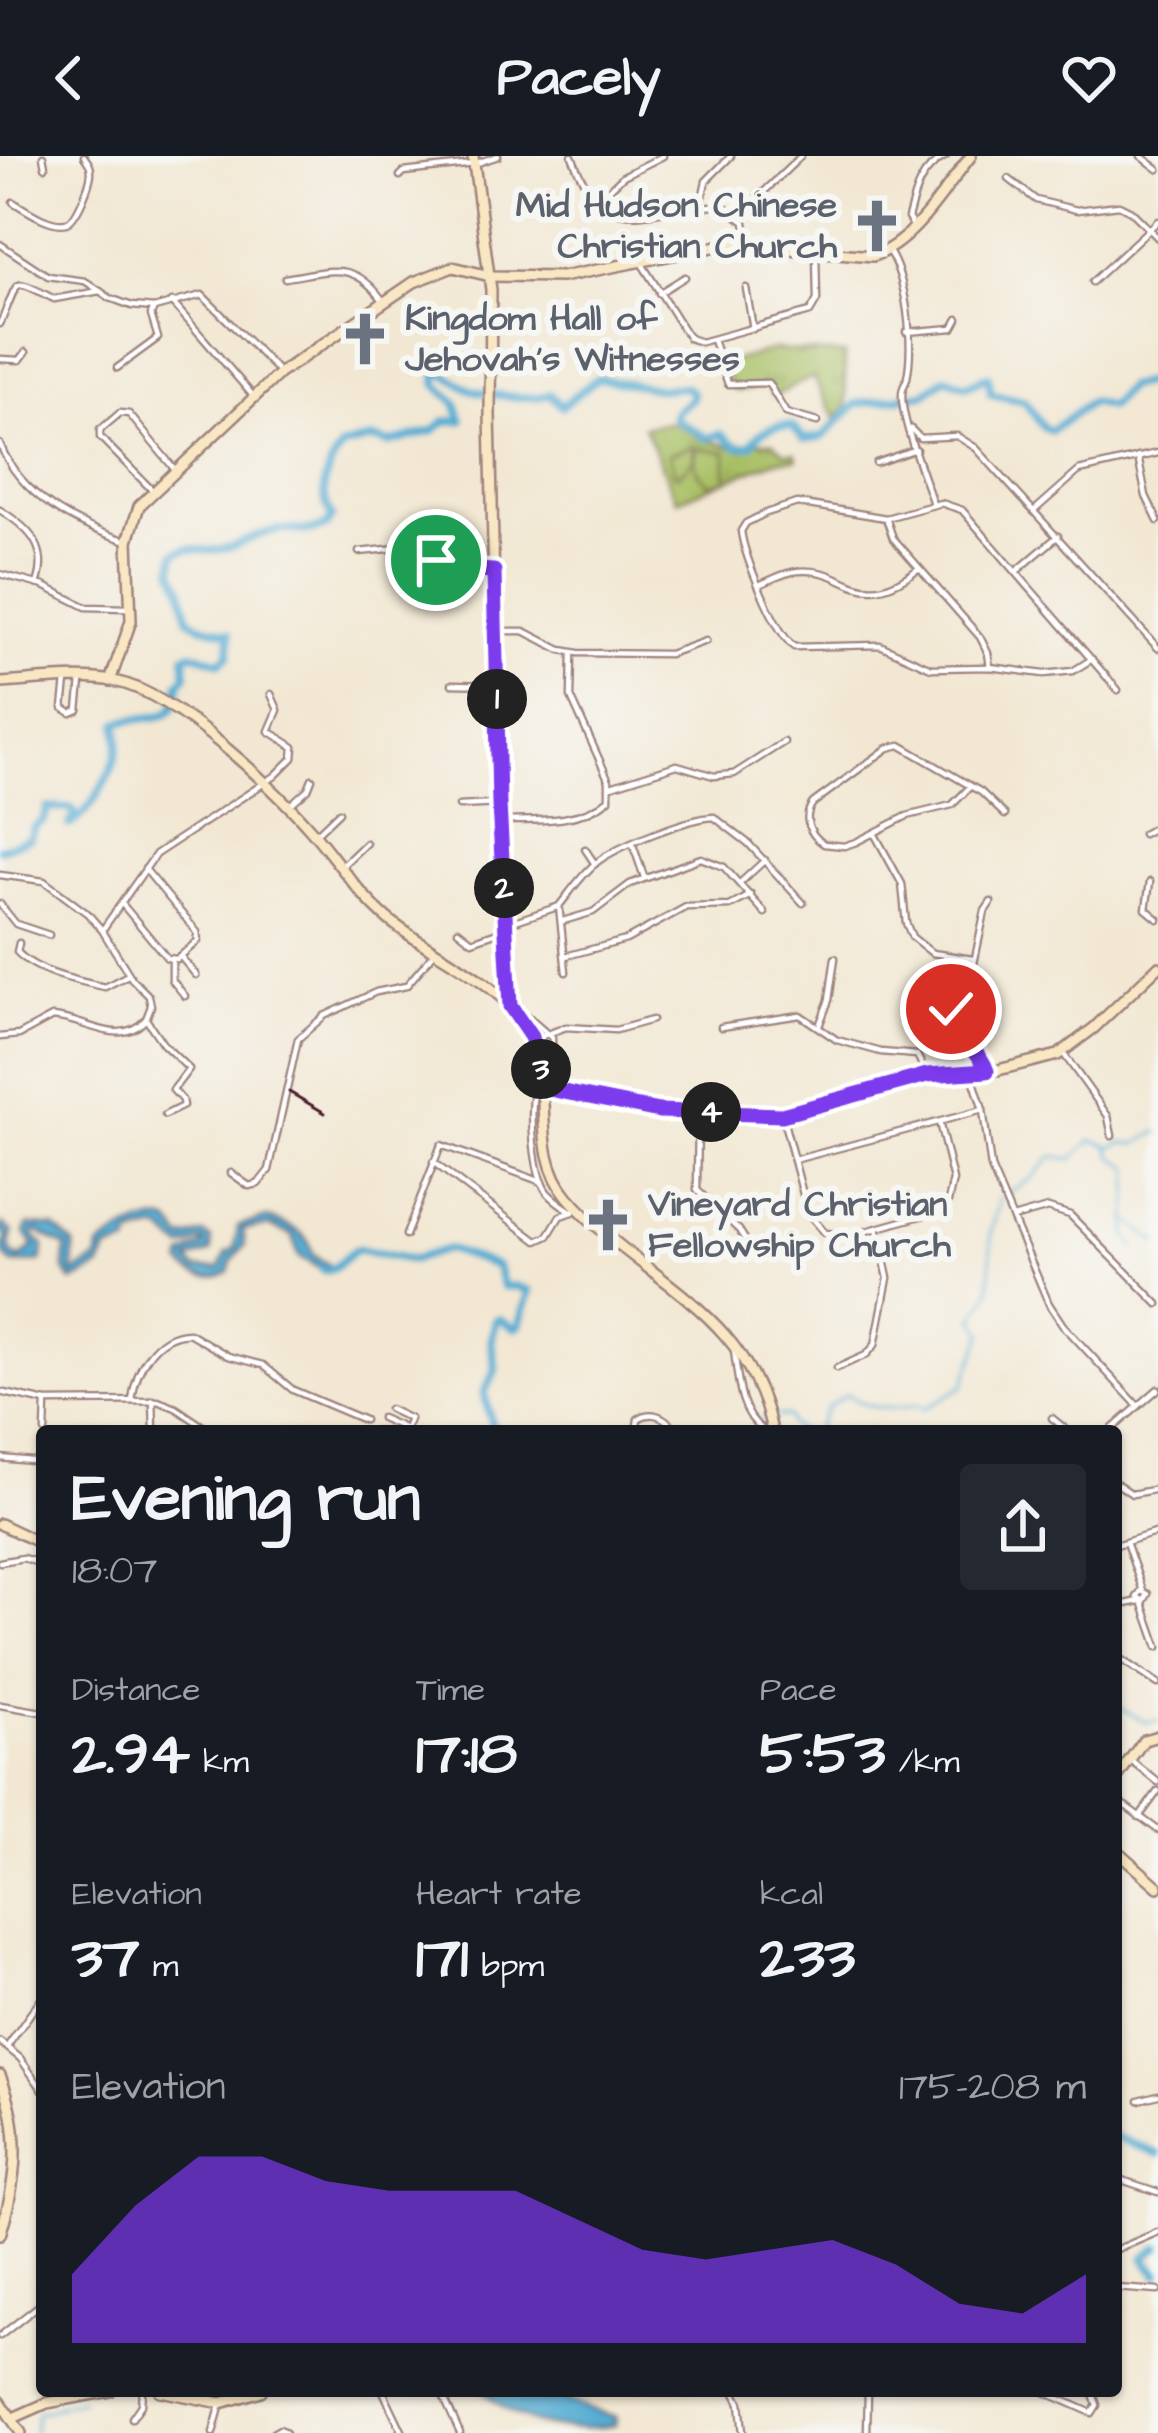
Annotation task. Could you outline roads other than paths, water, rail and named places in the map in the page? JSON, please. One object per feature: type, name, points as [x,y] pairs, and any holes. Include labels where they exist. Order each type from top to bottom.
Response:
[{"type":"street","points":[[43,156],[45,167]]},
{"type":"street","points":[[14,202],[59,224],[71,221],[91,176],[83,156]]},
{"type":"street","points":[[433,156],[435,168]]},
{"type":"street","points":[[400,176],[497,156]]},
{"type":"street","points":[[582,156],[573,158],[582,184],[596,202],[629,215],[725,207],[740,215],[748,245]]},
{"type":"street","points":[[596,202],[622,176],[662,156]]},
{"type":"street","points":[[700,208],[706,181],[731,156]]},
{"type":"street","points":[[740,215],[802,156]]},
{"type":"street","points":[[913,226],[908,218],[917,184],[928,167],[946,156]]},
{"type":"street","points":[[110,681],[130,627],[128,541],[134,514],[280,373],[415,282],[449,267],[490,276],[562,277],[720,245],[857,257],[887,250],[970,157]]},
{"type":"street","points":[[1145,157],[1158,169]]},
{"type":"street","points":[[474,160],[490,276],[499,804],[510,1006]]},
{"type":"street","points":[[1009,179],[1036,200],[1077,210],[1119,205],[1158,238]]},
{"type":"street","points":[[1092,282],[1158,220]]},
{"type":"street","points":[[0,244],[49,276],[85,280],[125,304],[154,308],[197,295],[207,297],[280,373]]},
{"type":"street","points":[[887,250],[901,274],[907,374],[902,393],[933,504]]},
{"type":"street","points":[[641,260],[689,338],[698,343],[805,315],[814,308],[816,252]]},
{"type":"street","points":[[285,278],[345,270],[364,278],[384,302]]},
{"type":"street","points":[[659,293],[685,277]]},
{"type":"street","points":[[0,324],[22,283],[54,299],[100,291]]},
{"type":"street","points":[[746,288],[753,329]]},
{"type":"street","points":[[172,302],[255,398]]},
{"type":"street","points":[[117,368],[158,338],[151,316],[154,308]]},
{"type":"street","points":[[906,332],[953,328],[958,319]]},
{"type":"street","points":[[713,340],[727,383],[768,383],[786,412],[818,422]]},
{"type":"street","points":[[0,359],[20,360],[26,352]]},
{"type":"street","points":[[154,492],[99,434],[119,413],[129,414],[176,471]]},
{"type":"street","points":[[910,428],[923,439],[950,436],[965,440],[1156,644]]},
{"type":"street","points":[[0,444],[23,482],[66,517],[128,541]]},
{"type":"street","points":[[876,463],[916,448]]},
{"type":"street","points":[[1035,511],[1078,471],[1158,453]]},
{"type":"street","points":[[1138,457],[1146,496],[1158,521]]},
{"type":"street","points":[[1092,658],[1079,669],[1057,674],[990,667],[931,668],[880,645],[794,647],[783,636],[741,539],[746,523],[797,503],[886,518],[948,503],[962,511],[1018,571],[1092,658],[1118,690]]},
{"type":"street","points":[[0,510],[34,536],[42,559],[37,584]]},
{"type":"street","points":[[886,518],[893,538],[980,637],[990,667]]},
{"type":"street","points":[[1018,571],[1058,536]]},
{"type":"street","points":[[359,552],[407,547],[456,569],[494,571]]},
{"type":"street","points":[[761,585],[806,571],[850,586],[886,588],[918,569]]},
{"type":"street","points":[[0,574],[37,584],[86,607],[132,608]]},
{"type":"street","points":[[496,631],[528,632],[572,653],[669,654],[706,641]]},
{"type":"street","points":[[500,821],[584,813],[609,799],[611,786],[571,697],[572,653]]},
{"type":"street","points":[[66,681],[63,708],[70,713],[78,710],[81,681]]},
{"type":"street","points":[[0,683],[110,681],[130,686],[174,711],[267,781],[384,916],[510,1006],[532,1040],[544,1088],[550,1167],[578,1211]]},
{"type":"street","points":[[452,684],[496,685]]},
{"type":"street","points":[[102,930],[156,854],[286,766],[295,752],[269,731],[278,710],[271,694]]},
{"type":"street","points":[[611,786],[677,765],[714,776],[734,774],[784,742]]},
{"type":"street","points":[[970,787],[952,805],[907,815],[849,844],[829,845],[813,835],[807,814],[813,803],[888,748],[910,748],[930,765],[970,787],[1006,815]]},
{"type":"street","points":[[677,765],[679,756]]},
{"type":"street","points":[[290,805],[312,779]]},
{"type":"street","points":[[459,806],[499,804]]},
{"type":"street","points":[[315,835],[339,812]]},
{"type":"street","points":[[458,931],[472,941],[559,906],[595,864],[709,816],[735,831],[803,903]]},
{"type":"street","points":[[1144,834],[1158,826]]},
{"type":"street","points":[[874,833],[902,884],[912,937],[932,953],[975,959]]},
{"type":"street","points":[[342,866],[366,843]]},
{"type":"street","points":[[632,845],[644,878]]},
{"type":"street","points":[[585,849],[595,864]]},
{"type":"street","points":[[563,921],[593,912],[618,890],[701,857],[721,865],[765,913]]},
{"type":"street","points":[[740,884],[765,860]]},
{"type":"street","points":[[145,869],[199,936],[172,959]]},
{"type":"street","points":[[0,875],[45,882],[102,930],[150,998],[146,1019],[131,1033],[117,1035],[52,1017],[20,1035],[0,1037]]},
{"type":"street","points":[[1150,882],[1146,909],[1158,919]]},
{"type":"street","points":[[565,956],[634,937],[686,907],[730,906],[751,895]]},
{"type":"street","points":[[987,1071],[951,1016],[953,999],[971,972],[991,902]]},
{"type":"street","points":[[0,904],[16,924],[49,935]]},
{"type":"street","points":[[122,904],[172,959],[172,980],[184,996]]},
{"type":"street","points":[[559,906],[566,972]]},
{"type":"street","points":[[19,943],[17,952],[27,962],[70,978],[105,987],[129,974]]},
{"type":"street","points":[[231,1173],[249,1186],[258,1184],[269,1170],[298,1039],[306,1029],[376,992],[406,986],[435,952]]},
{"type":"street","points":[[180,956],[196,975]]},
{"type":"street","points":[[819,1025],[829,1000],[835,958]]},
{"type":"street","points":[[766,1425],[755,1379],[688,1295],[549,1193],[542,1182],[534,1091],[544,1088],[659,1111],[782,1115],[927,1075],[987,1071],[1063,1053],[1158,967]]},
{"type":"street","points":[[721,1027],[803,1016],[833,1038],[881,1052],[917,1054],[927,1075]]},
{"type":"street","points":[[528,1017],[554,1042],[552,1054]]},
{"type":"street","points":[[146,1019],[189,1069],[173,1090],[182,1106],[165,1115]]},
{"type":"street","points":[[532,1040],[566,1027],[626,1029],[652,1020]]},
{"type":"street","points":[[1063,1053],[1108,1116],[1112,1136]]},
{"type":"street","points":[[971,1072],[983,1110],[991,1168],[1052,1310],[1138,1406]]},
{"type":"street","points":[[794,1160],[983,1110]]},
{"type":"street","points":[[698,1112],[697,1190],[739,1230],[756,1257]]},
{"type":"street","points":[[782,1115],[808,1213],[821,1230],[841,1236],[935,1212],[948,1202],[952,1172],[939,1122]]},
{"type":"street","points":[[406,1235],[438,1147],[444,1144],[542,1182]]},
{"type":"street","points":[[433,1161],[537,1241],[548,1236],[562,1215],[578,1211]]},
{"type":"street","points":[[1013,1218],[1048,1208],[1070,1215],[1158,1304]]},
{"type":"street","points":[[837,1367],[866,1355],[874,1345],[888,1278],[877,1228]]},
{"type":"street","points":[[132,1400],[139,1369],[147,1357],[172,1336],[189,1333],[228,1356],[263,1365],[293,1390],[364,1420]]},
{"type":"street","points":[[733,1346],[743,1406],[757,1425]]},
{"type":"street","points":[[1117,1425],[1158,1389]]},
{"type":"street","points":[[0,1392],[46,1402],[153,1400],[201,1425]]},
{"type":"street","points":[[153,1400],[154,1425]]},
{"type":"street","points":[[44,1425],[46,1402]]},
{"type":"street","points":[[389,1409],[410,1419],[408,1425]]},
{"type":"street","points":[[637,1425],[648,1414],[671,1425]]},
{"type":"street","points":[[381,1418],[396,1425]]},
{"type":"street","points":[[1052,1418],[1061,1425]]},
{"type":"street","points":[[0,1458],[36,1461]]},
{"type":"street","points":[[1122,1487],[1132,1494],[1158,1489]]},
{"type":"street","points":[[0,1524],[36,1541]]},
{"type":"street","points":[[1122,1543],[1158,1532]]},
{"type":"street","points":[[1126,1542],[1158,1646],[1148,1649]]},
{"type":"street","points":[[0,1562],[23,1558],[36,1562]]},
{"type":"street","points":[[1122,1602],[1157,1591]]},
{"type":"street","points":[[1122,1660],[1158,1684]]},
{"type":"street","points":[[0,1705],[36,1711]]},
{"type":"street","points":[[1122,1771],[1145,1738],[1158,1736]]},
{"type":"street","points":[[1130,1760],[1158,1781]]},
{"type":"street","points":[[1138,1817],[1158,1791]]},
{"type":"street","points":[[1122,1804],[1158,1830]]},
{"type":"street","points":[[1122,1855],[1158,1887]]},
{"type":"street","points":[[36,2004],[3,2044],[36,2079]]},
{"type":"street","points":[[0,2075],[14,2121],[17,2153],[13,2192],[0,2235]]},
{"type":"street","points":[[1138,2099],[1158,2095]]},
{"type":"street","points":[[1122,2180],[1158,2192]]},
{"type":"street","points":[[1122,2247],[1158,2232]]},
{"type":"street","points":[[1122,2288],[1158,2291]]},
{"type":"street","points":[[0,2336],[36,2308]]},
{"type":"street","points":[[13,2418],[47,2403],[78,2397]]},
{"type":"street","points":[[132,2418],[141,2397]]},
{"type":"street","points":[[190,2397],[221,2403],[241,2397]]},
{"type":"street","points":[[386,2397],[403,2433]]},
{"type":"street","points":[[444,2397],[460,2433]]},
{"type":"street","points":[[736,2397],[742,2433]]},
{"type":"street","points":[[867,2433],[868,2397]]},
{"type":"street","points":[[1056,2397],[1092,2413],[1097,2405],[1094,2397]]},
{"type":"street","points":[[0,2401],[22,2433]]},
{"type":"street","points":[[213,2433],[221,2403]]},
{"type":"street","points":[[273,2433],[284,2429],[286,2433]]},
{"type":"water","points":[[268,1218],[303,1235],[313,1255],[329,1265],[327,1273],[299,1256],[292,1235],[270,1226],[243,1229],[245,1246],[232,1260],[229,1272],[216,1277],[198,1275],[182,1264],[184,1256],[204,1241],[183,1248],[162,1231],[153,1230],[132,1236],[128,1245],[107,1250],[101,1267],[72,1282],[64,1268],[66,1247],[36,1231],[33,1236],[44,1246],[41,1261],[14,1264],[4,1255],[2,1246],[8,1237],[0,1231],[3,1224],[13,1232],[9,1250],[19,1259],[34,1247],[25,1233],[29,1225],[54,1227],[74,1245],[73,1273],[98,1259],[99,1248],[112,1238],[163,1221],[172,1224],[182,1239],[204,1234],[211,1239],[211,1252],[189,1260],[196,1269],[220,1268],[235,1248],[238,1226]]},
{"type":"water","points":[[490,2397],[564,2397],[616,2418],[615,2425],[543,2425]]},
{"type":"waterway","points":[[0,849],[30,838],[47,808],[72,809],[75,813],[69,825],[77,820],[101,789],[113,763],[118,723],[158,716],[173,708],[179,683],[186,676],[185,655],[220,662],[229,655],[230,633],[188,618],[173,570],[175,553],[221,549],[271,531],[327,526],[332,517],[325,481],[342,447],[372,439],[389,443],[433,431],[445,421],[462,421],[456,403],[437,385],[436,374],[490,394],[550,394],[562,406],[598,378],[662,389],[685,387],[692,398],[675,413],[675,419],[707,438],[721,434],[738,447],[751,445],[763,432],[780,426],[792,426],[804,439],[822,437],[856,404],[924,394],[946,378],[966,386],[988,376],[991,394],[1024,401],[1051,431],[1090,402],[1110,407],[1127,387],[1158,380]]},
{"type":"waterway","points":[[1007,1194],[1031,1179],[1053,1156],[1072,1159],[1092,1140],[1113,1147],[1122,1142],[1136,1144],[1158,1132]]},
{"type":"waterway","points":[[1109,1147],[1113,1157],[1131,1168],[1127,1235],[1135,1247]]},
{"type":"waterway","points":[[818,1425],[827,1407],[847,1394],[872,1406],[924,1409],[963,1386],[984,1332],[974,1318],[990,1292],[991,1232],[1000,1199]]},
{"type":"waterway","points":[[1127,1220],[1158,1243]]},
{"type":"waterway","points":[[323,1270],[334,1268],[356,1249],[412,1260],[447,1249],[497,1266],[503,1287],[529,1291],[519,1326],[496,1320],[491,1342],[496,1369],[484,1393],[492,1425]]},
{"type":"waterway","points":[[776,1416],[787,1416],[792,1425]]},
{"type":"waterway","points":[[758,1420],[762,1418]]},
{"type":"waterway","points":[[1122,1709],[1146,1722],[1158,1720]]},
{"type":"waterway","points":[[1122,2139],[1158,2154]]},
{"type":"waterway","points":[[1158,2247],[1144,2258],[1158,2274]]},
{"type":"waterway","points":[[33,2433],[37,2413],[81,2400]]},
{"type":"railway","points":[[289,1092],[325,1113]]},
{"type":"place","name":"Mid Hudson Chinese Christian Church","points":[[877,226]]},
{"type":"place","name":"Kingdom Hall of Jehovah's Witnesses","points":[[365,339]]},
{"type":"place","name":"Vineyard Christian Fellowship Church","points":[[608,1225]]}]
